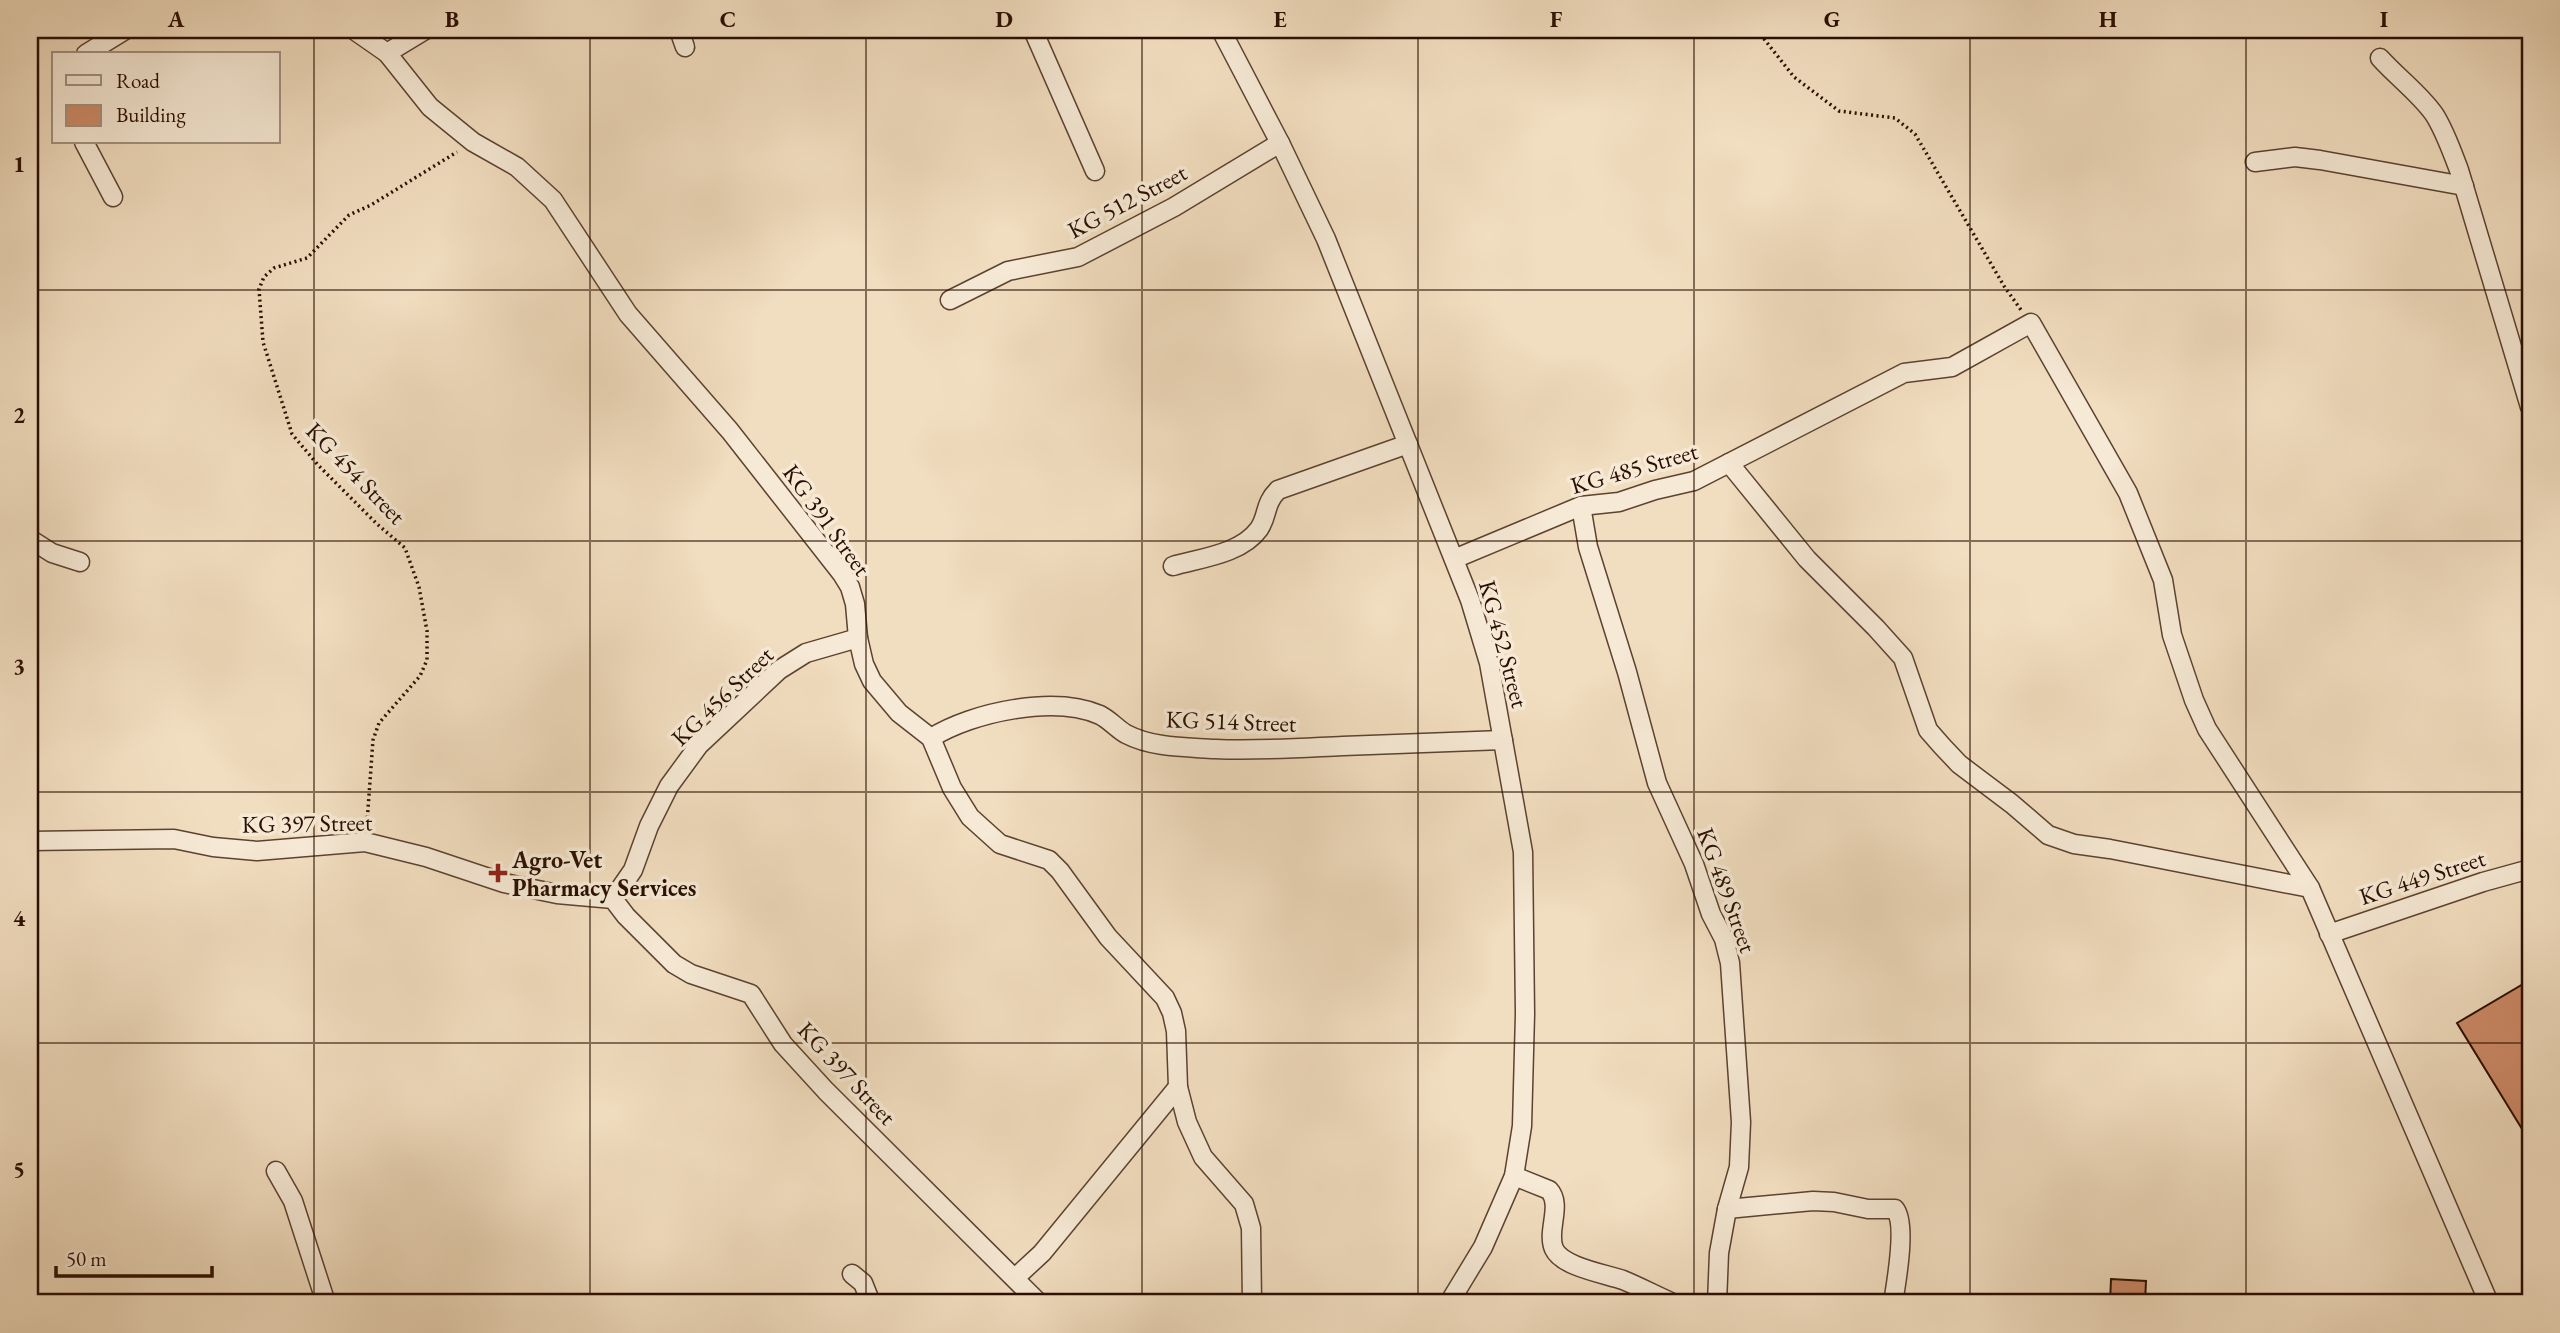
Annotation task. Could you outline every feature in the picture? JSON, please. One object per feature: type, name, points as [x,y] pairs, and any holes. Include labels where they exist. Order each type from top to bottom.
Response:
[{"type":"street","points":[[89,52],[125,30]]},
{"type":"street","name":"KG 391 Street","points":[[354,30],[387,53],[430,107],[473,142],[517,167],[553,200],[628,314],[730,431],[842,574],[855,604],[858,638],[864,664],[872,681],[899,713],[931,738],[952,788],[970,817],[1000,844],[1049,860],[1108,937],[1165,998],[1176,1031],[1178,1087],[1187,1122],[1203,1157],[1244,1204],[1249,1216],[1252,1303]]},
{"type":"street","points":[[387,53],[425,30]]},
{"type":"street","points":[[1032,30],[1095,171]]},
{"type":"street","name":"KG 452 Street","points":[[1221,30],[1280,142],[1326,239],[1454,559],[1489,663],[1503,740],[1523,852],[1522,1126],[1514,1176],[1483,1247],[1449,1303]]},
{"type":"street","points":[[2380,58],[2434,115],[2445,135],[2464,186],[2530,407]]},
{"type":"street","name":"KG 512 Street","points":[[950,300],[1008,271],[1078,257],[1174,207],[1280,142]]},
{"type":"street","points":[[85,144],[113,197]]},
{"type":"street","points":[[2255,162],[2295,157],[2464,186]]},
{"type":"street","points":[[2031,323],[2128,493],[2163,580],[2172,635],[2207,729],[2309,888],[2489,1303]]},
{"type":"street","name":"KG 485 Street","points":[[1454,559],[1581,506],[1619,502],[1694,481],[1904,373],[1952,367],[2031,323]]},
{"type":"street","points":[[1173,566],[1236,547],[1250,540],[1261,526],[1268,500],[1278,491],[1408,444]]},
{"type":"street","points":[[1729,463],[1807,559],[1903,659],[1928,730],[1959,764],[2048,835],[2074,844],[2123,851],[2309,888]]},
{"type":"street","name":"KG 489 Street","points":[[1581,506],[1588,547],[1627,672],[1657,783],[1694,863],[1711,914],[1724,939],[1730,963],[1741,1122],[1739,1167],[1727,1209],[1719,1253],[1717,1303]]},
{"type":"street","points":[[30,540],[52,553],[80,562]]},
{"type":"street","name":"KG 456 Street","points":[[612,899],[633,870],[649,826],[669,786],[699,746],[779,670],[806,653],[858,638]]},
{"type":"street","name":"KG 514 Street","points":[[931,738],[946,728],[990,713],[1032,707],[1067,708],[1099,715],[1123,733],[1172,747],[1244,750],[1503,740]]},
{"type":"street","name":"KG 397 Street","points":[[30,841],[174,839],[213,847],[257,851],[365,842],[426,857],[504,883],[557,894],[612,899],[674,964],[691,974],[751,994],[783,1044],[826,1091],[1015,1278],[1033,1301]]},
{"type":"street","name":"KG 449 Street","points":[[2329,934],[2530,869]]},
{"type":"street","points":[[1015,1278],[1042,1253],[1178,1087]]},
{"type":"street","points":[[276,1171],[293,1201],[326,1303]]},
{"type":"street","points":[[1514,1176],[1553,1194],[1552,1237],[1554,1250],[1560,1256],[1585,1269],[1623,1280],[1673,1303]]},
{"type":"street","points":[[1727,1209],[1813,1201],[1868,1209],[1895,1209],[1899,1213],[1900,1221],[1898,1275],[1893,1303]]},
{"type":"street","points":[[852,1274],[863,1283],[871,1303]]},
{"type":"path","points":[[1757,30],[1794,76],[1839,111],[1895,118],[1914,134],[2004,286],[2031,323]]},
{"type":"path","name":"KG 454 Street","points":[[365,842],[373,740],[379,723],[414,684],[427,660],[427,631],[419,587],[405,548],[326,473],[292,434],[263,342],[259,289],[264,277],[274,268],[307,258],[349,215],[371,205],[473,142]]},
{"type":"building","points":[[2530,980],[2530,1142],[2457,1023]]},
{"type":"building","points":[[2111,1279],[2146,1281],[2145,1303],[2110,1303]]},
{"type":"place","name":"Agro-Vet Pharmacy Services","points":[[498,873]]}]
